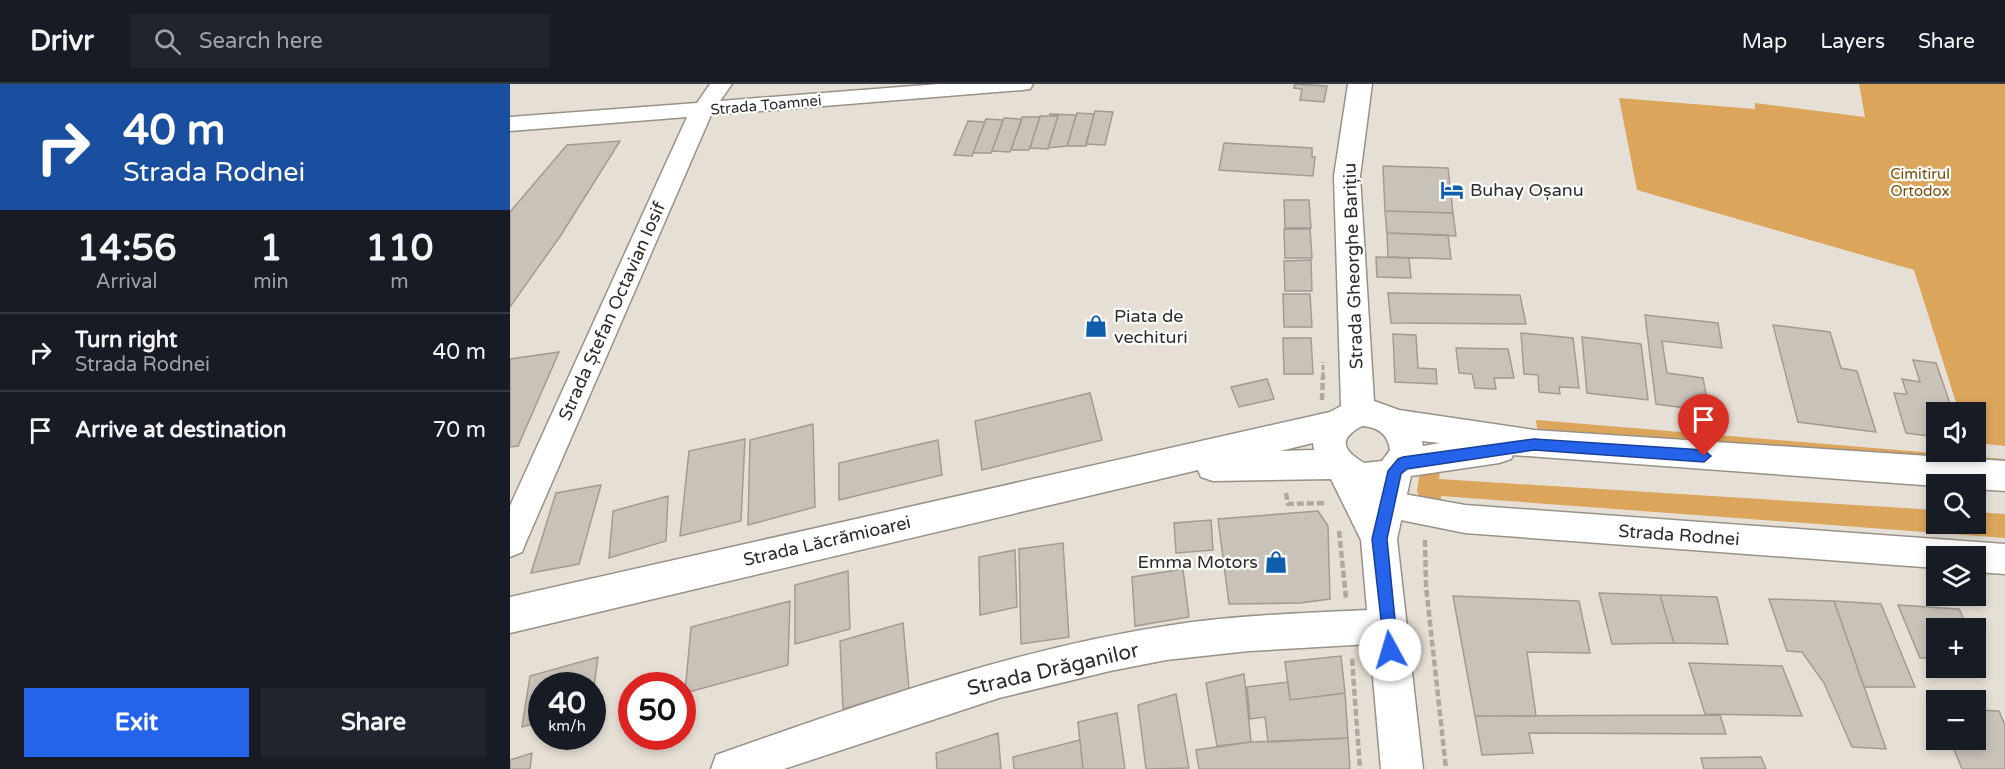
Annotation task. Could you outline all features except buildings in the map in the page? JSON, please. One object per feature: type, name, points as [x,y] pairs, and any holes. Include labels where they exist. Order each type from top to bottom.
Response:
[{"type":"main road","name":"Strada Gheorghe Barițiu","points":[[1339,415],[1347,176],[1351,132],[1360,84]]},
{"type":"main road","points":[[1383,522],[1341,468],[1328,443],[1339,415],[1383,416],[1394,423],[1407,442],[1407,453],[1399,467],[1383,522],[1388,626],[1402,769]]},
{"type":"main road","name":"Strada Lăcrămioarei","points":[[510,615],[1145,468],[1339,415]]},
{"type":"main road","points":[[1394,423],[1534,444],[2005,476]]},
{"type":"main road","points":[[1341,468],[1371,479],[1399,467],[1534,444]]},
{"type":"main road","name":"Strada Lăcrămioarei","points":[[1145,468],[1341,468]]},
{"type":"street","name":"Strada Ștefan Octavian Iosif","points":[[510,542],[700,111],[721,84]]},
{"type":"street","name":"Strada Toamnei","points":[[510,124],[700,111],[1022,84]]},
{"type":"street","name":"Strada Rodnei","points":[[1383,522],[1429,512],[1465,519],[1926,553]]},
{"type":"street","name":"Strada Rodnei","points":[[1986,558],[2005,559]]},
{"type":"street","name":"Strada Drăganilor","points":[[730,769],[922,701],[1030,671],[1167,643],[1388,626]]},
{"type":"path","points":[[1323,351],[1339,415]]},
{"type":"path","points":[[1288,504],[1324,501],[1330,505]]},
{"type":"path","points":[[1429,512],[1424,552],[1426,586],[1446,769]]},
{"type":"path","points":[[1338,520],[1360,769]]},
{"type":"green space","name":"Cimitirul Ortodox","points":[[1859,84],[2005,84],[2005,446],[1986,444],[1986,402],[1956,402],[1914,270],[1637,190],[1619,98],[1755,109],[1755,103],[1865,117]]},
{"type":"green space","points":[[1536,420],[1926,452],[1926,462],[1986,462],[1986,457],[2005,459],[2005,471],[1539,441]]},
{"type":"green space","points":[[1441,465],[1439,479],[1926,509],[1926,532],[1441,496],[1441,507],[1420,502],[1417,490],[1420,473]]},
{"type":"green space","points":[[1986,513],[2005,514],[2005,538],[1951,534],[1986,534]]},
{"type":"place","name":"Buhay Oșanu","points":[[1452,190]]},
{"type":"place","name":"Piata de vechituri","points":[[1096,326]]},
{"type":"place","name":"Emma Motors","points":[[1276,562]]},
{"type":"route","points":[[1390,650],[1379,539],[1395,471],[1403,463],[1534,444],[1704,456]]}]
